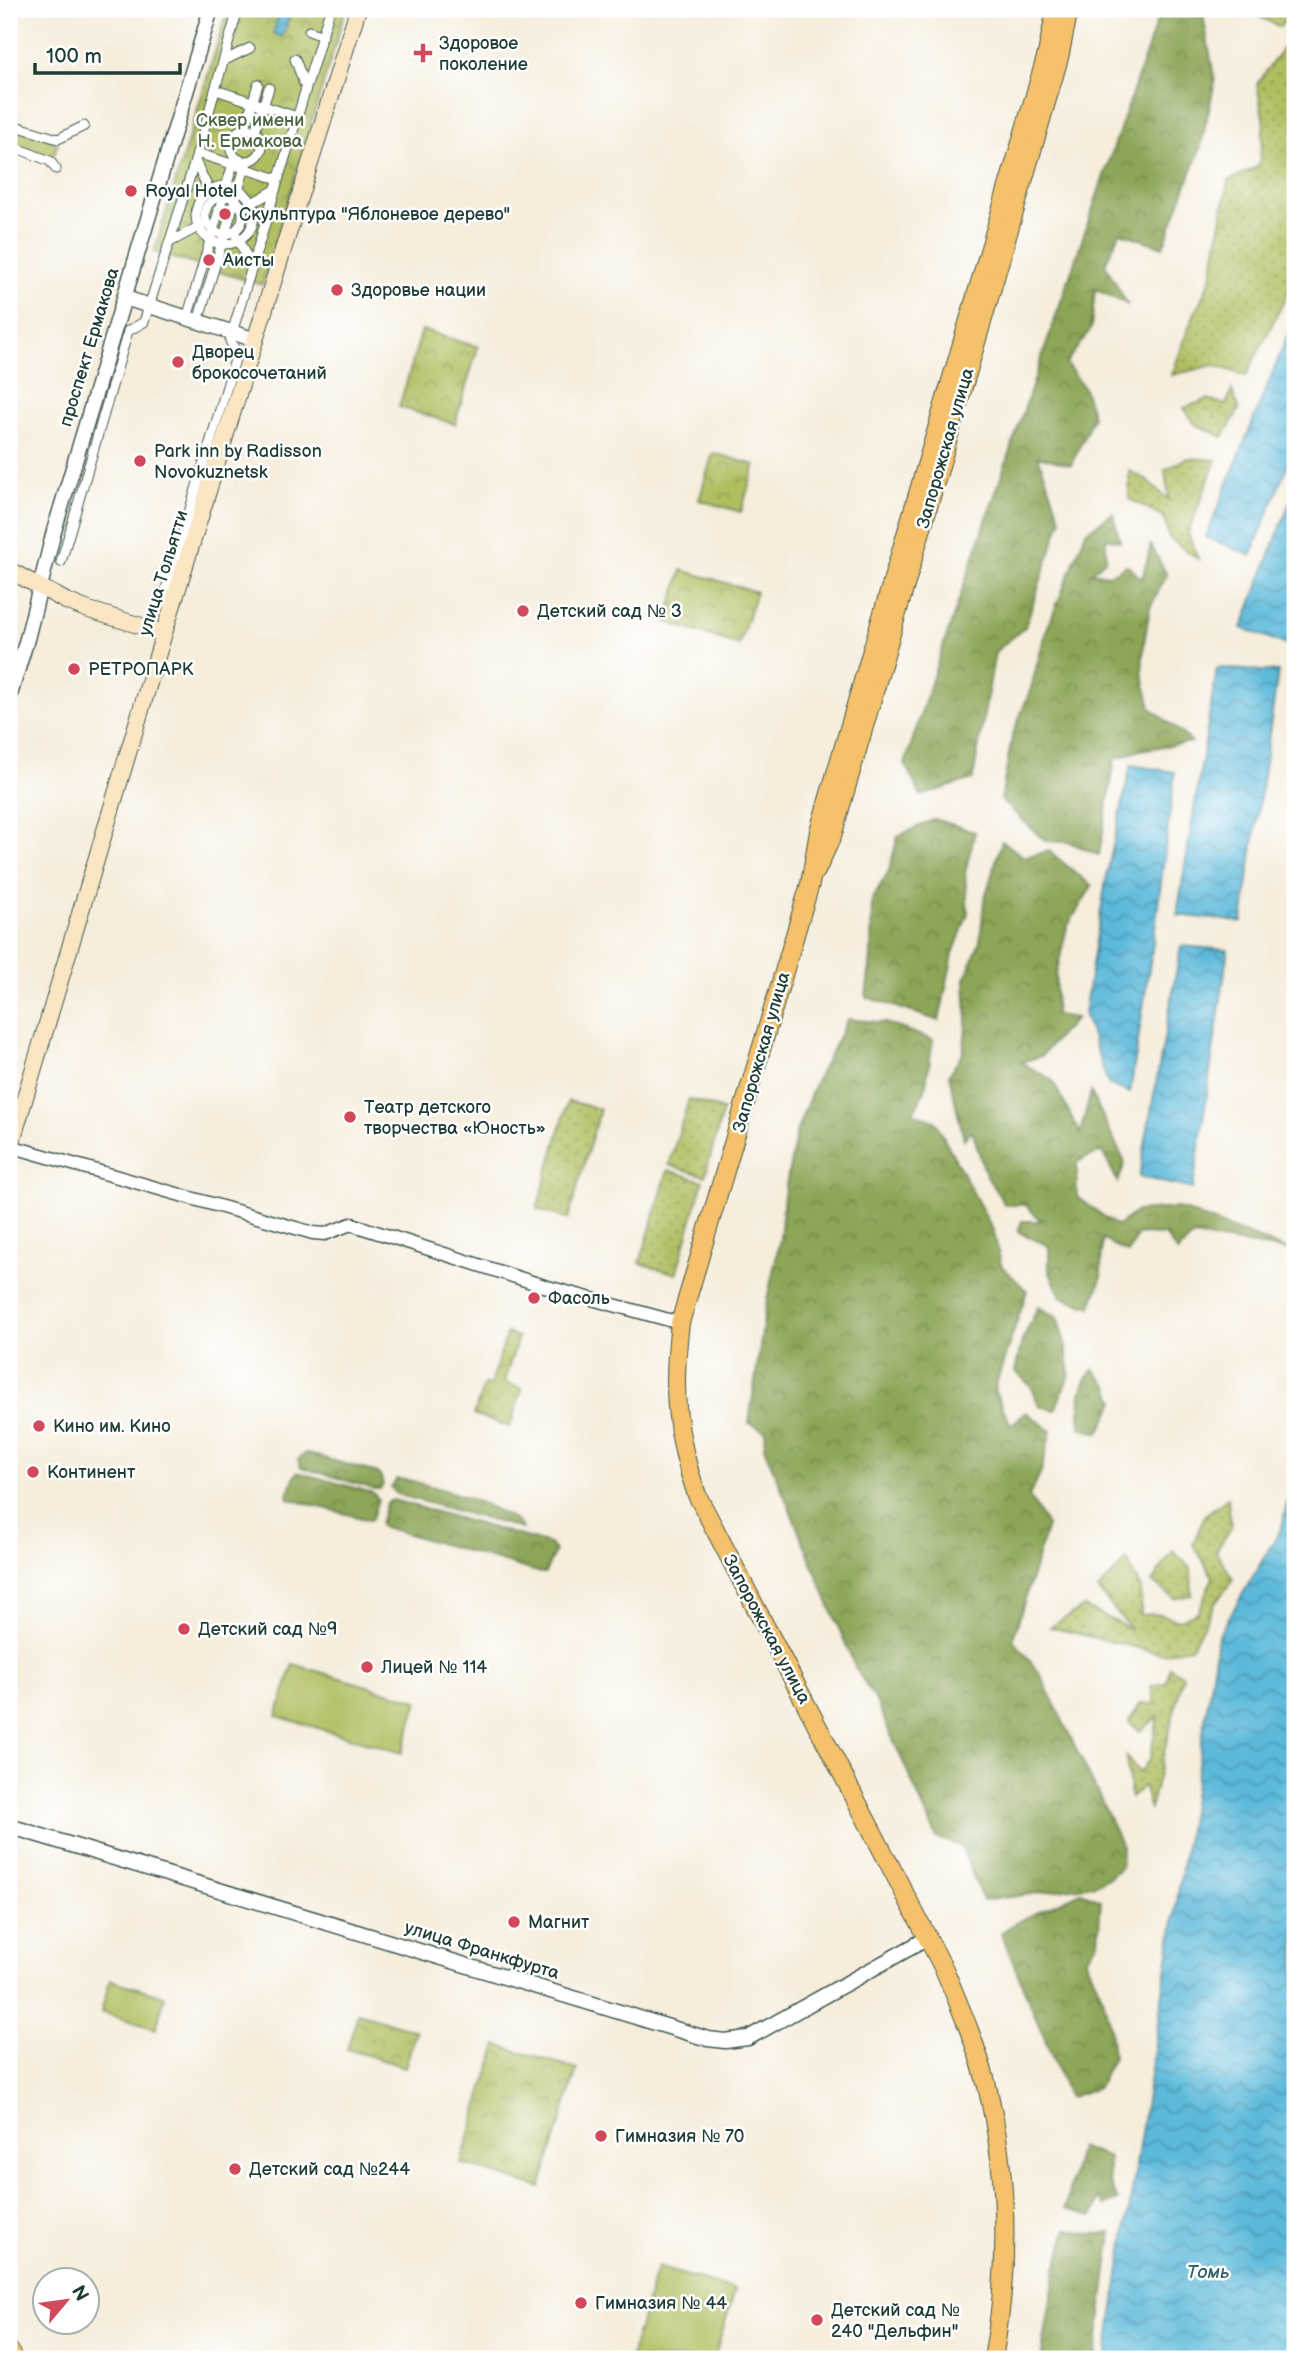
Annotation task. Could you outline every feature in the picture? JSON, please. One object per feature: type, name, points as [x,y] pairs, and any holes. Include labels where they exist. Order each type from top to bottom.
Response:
[{"type":"main road","name":"улица Тольятти","points":[[10,1148],[164,633],[358,9]]},
{"type":"main road","name":"Запорожская улица","points":[[993,2359],[1005,2263],[1006,2212],[999,2148],[985,2080],[964,2015],[946,1971],[697,1496],[684,1460],[677,1420],[675,1374],[681,1323],[810,884],[819,831],[1047,54],[1056,9]]},
{"type":"main road","name":"Запорожская улица","points":[[810,884],[832,836],[1059,58],[1069,9]]},
{"type":"main road","points":[[9,570],[66,601],[164,633]]},
{"type":"main road","points":[[9,2350],[13,2359]]},
{"type":"street","name":"проспект Ермакова","points":[[9,698],[27,639],[39,585],[211,9]]},
{"type":"street","points":[[61,562],[128,331],[144,322],[196,157],[238,9]]},
{"type":"street","points":[[162,602],[237,353],[230,341],[232,333],[330,9]]},
{"type":"street","points":[[309,31],[323,36]]},
{"type":"street","points":[[225,60],[250,48]]},
{"type":"street","points":[[295,58],[306,87]]},
{"type":"street","points":[[251,130],[253,102],[258,84]]},
{"type":"street","points":[[251,130],[269,88]]},
{"type":"street","points":[[216,90],[297,117]]},
{"type":"street","points":[[9,124],[58,139],[84,126]]},
{"type":"street","points":[[251,130],[261,139],[262,148],[256,157],[246,164],[223,238],[192,319],[207,230],[227,186],[234,161],[230,141],[236,132],[251,130]]},
{"type":"street","points":[[9,145],[50,161],[57,169]]},
{"type":"street","points":[[196,157],[246,164],[278,179]]},
{"type":"street","points":[[196,157],[211,195]]},
{"type":"street","points":[[227,186],[238,189],[251,203],[254,213],[253,223],[247,233],[238,240],[223,238],[207,230],[196,216],[202,207],[202,197],[227,186]]},
{"type":"street","points":[[242,208],[275,190]]},
{"type":"street","points":[[211,195],[235,200],[242,208],[242,220],[223,238]]},
{"type":"street","points":[[182,201],[202,207]]},
{"type":"street","points":[[242,220],[264,228]]},
{"type":"street","points":[[170,242],[207,230]]},
{"type":"street","points":[[234,230],[252,268]]},
{"type":"street","points":[[125,298],[256,340]]},
{"type":"street","points":[[10,1148],[313,1233],[325,1234],[351,1224],[544,1286],[681,1323]]},
{"type":"street","name":"улица Франкфурта","points":[[9,1826],[708,2039],[725,2041],[748,2038],[928,1938]]},
{"type":"green space","name":"Сквер имени Н. Ермакова","points":[[228,9],[346,9],[262,285],[154,252]]},
{"type":"green space","points":[[1161,9],[1202,9],[1215,82],[1200,149],[1163,247],[1120,232],[1105,264],[1127,304],[1095,289],[1091,329],[1066,363],[1084,388],[1093,417],[1071,465],[1038,456],[1061,520],[1025,627],[995,652],[973,779],[921,796],[905,764]]},
{"type":"green space","points":[[1256,9],[1295,10],[1292,10],[1280,27],[1254,14]]},
{"type":"green space","points":[[1295,44],[1295,279],[1246,376],[1214,365],[1172,375],[1190,324],[1211,278],[1228,181],[1259,166],[1264,123],[1257,84],[1282,49]]},
{"type":"green space","points":[[9,121],[58,143],[51,163],[9,147]]},
{"type":"green space","points":[[422,330],[478,347],[455,424],[399,407]]},
{"type":"green space","points":[[1232,390],[1239,410],[1223,437],[1195,424],[1184,408],[1208,399],[1226,405]]},
{"type":"green space","points":[[713,453],[755,465],[741,512],[699,500]]},
{"type":"green space","points":[[1187,458],[1216,460],[1188,533],[1198,559],[1169,538],[1164,517],[1129,499],[1129,471],[1145,479],[1169,500],[1165,470]]},
{"type":"green space","points":[[1113,513],[1120,541],[1106,538],[1106,559],[1092,572],[1109,575],[1127,565],[1142,579],[1151,545],[1167,575],[1150,607],[1142,672],[1151,708],[1192,742],[1140,750],[1115,759],[1099,855],[1069,842],[1045,841],[1001,800],[1012,737],[1031,688],[1045,634],[1086,532]]},
{"type":"green space","points":[[682,570],[756,592],[739,645],[666,622]]},
{"type":"green space","points":[[935,819],[975,832],[965,873],[968,913],[953,954],[939,1021],[866,997],[871,956],[872,899],[889,871],[898,836]]},
{"type":"green space","points":[[1002,841],[1024,857],[1049,851],[1092,886],[1067,927],[1056,975],[1055,1015],[1076,1018],[1041,1056],[1021,1062],[1052,1080],[1080,1133],[1091,1092],[1125,1163],[1118,1182],[1102,1151],[1077,1162],[1077,1197],[1117,1226],[1137,1211],[1178,1208],[1288,1250],[1193,1236],[1177,1252],[1165,1235],[1138,1234],[1128,1253],[1102,1239],[1101,1279],[1091,1307],[1061,1297],[1049,1271],[1049,1246],[1018,1232],[1022,1221],[1041,1221],[1026,1205],[1005,1205],[986,1175],[972,1130],[964,1139],[949,1075],[963,1053],[967,1018],[965,979],[980,941],[984,901]]},
{"type":"green space","points":[[848,1019],[886,1023],[933,1040],[925,1090],[913,1113],[935,1121],[994,1232],[1001,1265],[1027,1291],[994,1390],[1011,1425],[1026,1412],[1051,1431],[1041,1472],[1029,1496],[1047,1526],[1013,1639],[1040,1674],[1122,1847],[1121,1867],[1109,1878],[1092,1885],[983,1901],[961,1846],[937,1838],[875,1699],[856,1669],[764,1447],[766,1431],[749,1423],[766,1305],[780,1239],[784,1195],[797,1130],[815,1083]]},
{"type":"green space","points":[[689,1099],[723,1110],[705,1176],[669,1165]]},
{"type":"green space","points":[[568,1101],[600,1109],[568,1219],[537,1209]]},
{"type":"green space","points":[[668,1170],[703,1181],[676,1274],[640,1263]]},
{"type":"green space","points":[[1038,1307],[1057,1317],[1070,1373],[1055,1410],[1039,1406],[1031,1386],[1015,1371],[1022,1341]]},
{"type":"green space","points":[[507,1333],[518,1337],[504,1382],[522,1389],[510,1427],[474,1415],[484,1384],[490,1385]]},
{"type":"green space","points":[[1094,1369],[1110,1389],[1115,1402],[1099,1433],[1081,1428],[1080,1420],[1082,1389]]},
{"type":"green space","points":[[306,1453],[377,1473],[383,1485],[380,1489],[374,1489],[301,1467],[298,1460]]},
{"type":"green space","points":[[297,1472],[373,1493],[378,1499],[372,1518],[369,1520],[289,1499],[287,1494]]},
{"type":"green space","points":[[397,1479],[444,1490],[481,1503],[512,1518],[522,1529],[396,1494],[391,1487]]},
{"type":"green space","points":[[1228,1498],[1231,1528],[1216,1551],[1233,1579],[1214,1605],[1192,1647],[1163,1654],[1050,1627],[1084,1607],[1131,1629],[1098,1590],[1127,1560],[1141,1589],[1141,1615],[1159,1614],[1180,1620],[1198,1612],[1213,1577],[1193,1544],[1205,1515]]},
{"type":"green space","points":[[393,1500],[550,1544],[555,1551],[545,1573],[541,1573],[384,1527],[380,1524],[386,1503]]},
{"type":"green space","points":[[1173,1551],[1191,1568],[1192,1595],[1175,1599],[1152,1582]]},
{"type":"green space","points":[[293,1664],[418,1701],[402,1753],[277,1716]]},
{"type":"green space","points":[[1170,1667],[1183,1676],[1150,1809],[1143,1786],[1131,1797],[1126,1757],[1140,1773],[1150,1758],[1158,1717],[1140,1731],[1129,1722],[1141,1703],[1155,1704],[1151,1686],[1166,1683]]},
{"type":"green space","points":[[1081,1892],[1101,1900],[1098,1941],[1086,1960],[1103,1998],[1113,2057],[1098,2087],[1069,2098],[1001,1933]]},
{"type":"green space","points":[[110,1980],[165,1996],[156,2029],[101,2012]]},
{"type":"green space","points":[[358,2013],[416,2031],[405,2067],[347,2049]]},
{"type":"green space","points":[[497,2045],[577,2069],[540,2188],[461,2163]]},
{"type":"green space","points":[[1079,2147],[1109,2158],[1109,2182],[1118,2200],[1104,2206],[1099,2197],[1093,2216],[1065,2209]]},
{"type":"green space","points":[[1067,2229],[1092,2234],[1112,2233],[1095,2359],[1041,2359],[1056,2269]]},
{"type":"green space","points":[[657,2267],[735,2290],[714,2359],[630,2359]]},
{"type":"water","points":[[281,9],[291,13],[282,37],[273,33]]},
{"type":"water","points":[[1295,317],[1295,447],[1251,556],[1206,537]]},
{"type":"water","points":[[1295,489],[1295,648],[1242,628]]},
{"type":"water","points":[[1217,668],[1278,672],[1242,922],[1177,915]]},
{"type":"water","points":[[1131,765],[1175,772],[1130,1093],[1108,1084],[1084,1013],[1108,868]]},
{"type":"water","points":[[1181,946],[1228,950],[1193,1189],[1139,1177]]},
{"type":"water","name":"Томь","points":[[1295,1464],[1295,2359],[1106,2359],[1218,1636],[1282,1527]]},
{"type":"place","name":"Здоровое поколение","points":[[423,53]]},
{"type":"place","name":"Royal Hotel","points":[[131,191]]},
{"type":"place","name":"Скульптура \"Яблоневое дерево\"","points":[[225,214]]},
{"type":"place","name":"Аисты","points":[[209,260]]},
{"type":"place","name":"Здоровье нации","points":[[337,290]]},
{"type":"place","name":"Дворец брокосочетаний","points":[[178,362]]},
{"type":"place","name":"Park inn by Radisson Novokuznetsk","points":[[140,461]]},
{"type":"place","name":"Детский сад № 3","points":[[523,611]]},
{"type":"place","name":"РЕТРОПАРК","points":[[74,669]]},
{"type":"place","name":"Театр детского творчества «Юность»","points":[[350,1117]]},
{"type":"place","name":"Фасоль","points":[[534,1298]]},
{"type":"place","name":"Кино им. Кино","points":[[39,1426]]},
{"type":"place","name":"Континент","points":[[33,1472]]},
{"type":"place","name":"Детский сад №9","points":[[184,1629]]},
{"type":"place","name":"Лицей № 114","points":[[367,1667]]},
{"type":"place","name":"Магнит","points":[[514,1922]]},
{"type":"place","name":"Гимназия № 70","points":[[601,2136]]},
{"type":"place","name":"Детский сад №244","points":[[235,2169]]},
{"type":"place","name":"Гимназия № 44","points":[[581,2303]]},
{"type":"place","name":"Детский сад № 240 \"Дельфин\"","points":[[817,2320]]}]
